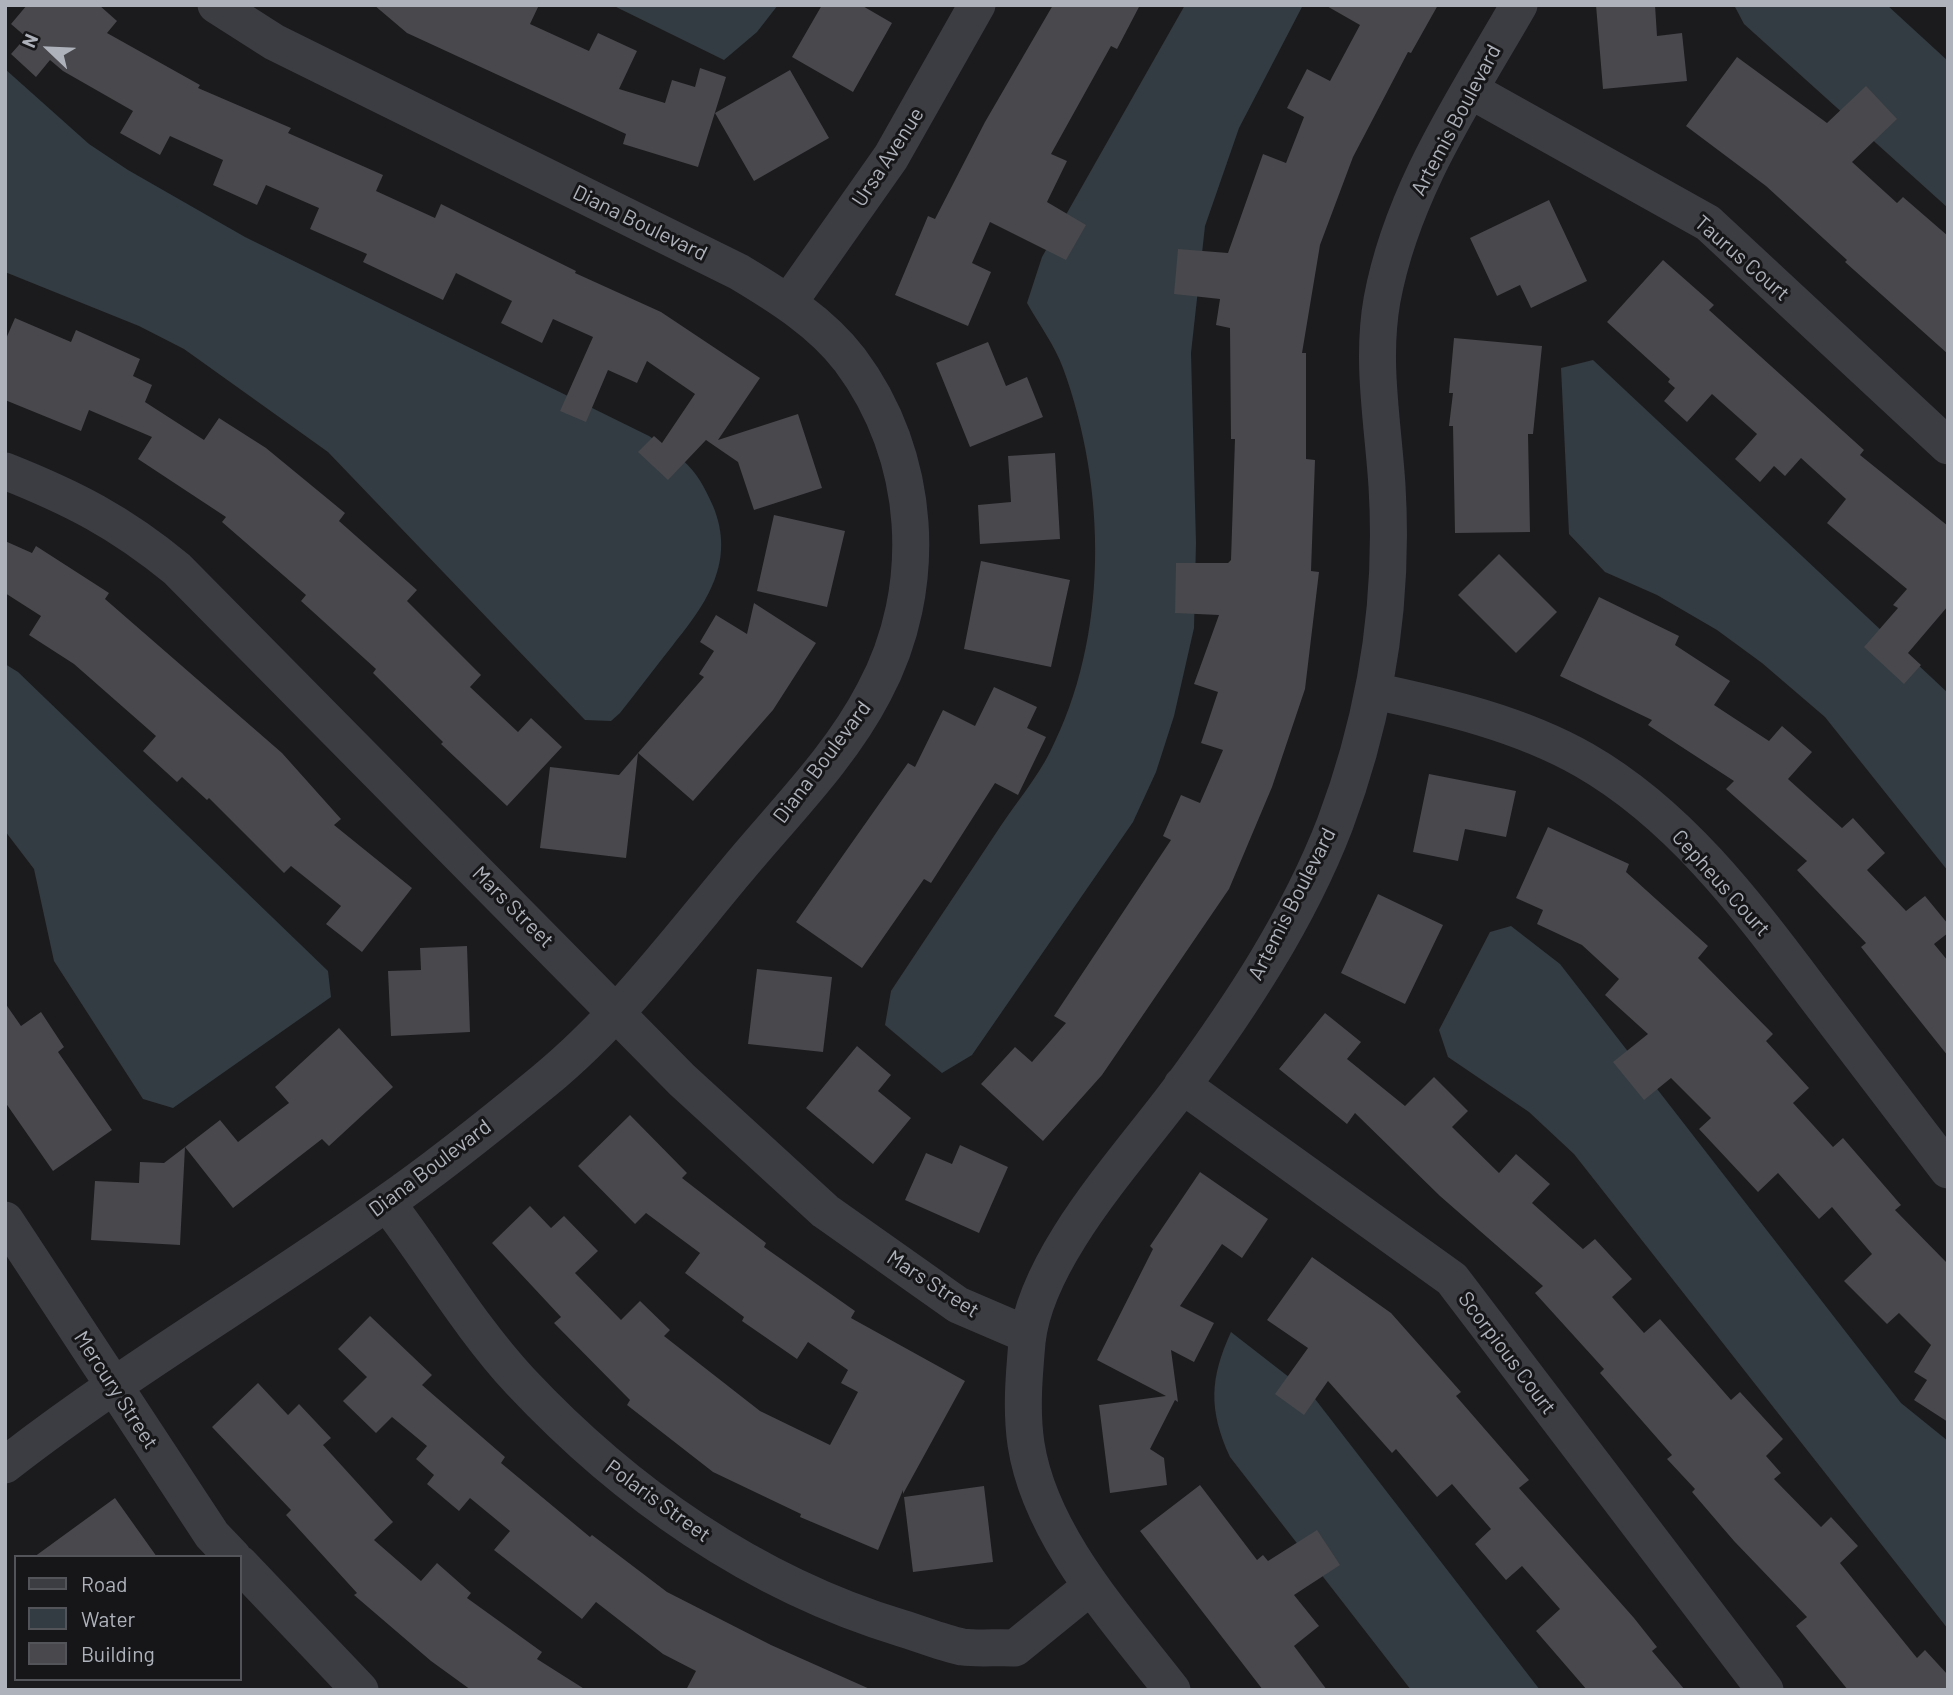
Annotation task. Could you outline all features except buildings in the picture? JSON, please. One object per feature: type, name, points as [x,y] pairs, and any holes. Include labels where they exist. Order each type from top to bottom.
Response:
[{"type":"street","name":"Diana Boulevard","points":[[5,1465],[113,1386],[387,1203],[546,1079],[617,1014],[838,747],[873,695],[894,651],[908,606],[911,527],[907,488],[883,415],[848,358],[789,302],[739,272],[274,42],[216,5]]},
{"type":"street","name":"Ursa Avenue","points":[[789,302],[891,156],[977,5]]},
{"type":"street","name":"Artemis Boulevard","points":[[1172,1690],[1090,1587],[1040,1496],[1027,1450],[1023,1416],[1028,1335],[1042,1286],[1062,1247],[1182,1085],[1254,981],[1309,882],[1352,777],[1374,691],[1385,627],[1389,560],[1387,486],[1378,390],[1377,341],[1393,251],[1433,155],[1519,5]]},
{"type":"street","name":"Taurus Court","points":[[1471,90],[1708,223],[1948,446]]},
{"type":"street","name":"Mars Street","points":[[5,471],[91,508],[137,537],[177,569],[682,1080],[825,1211],[958,1305],[1028,1335]]},
{"type":"street","name":"Cepheus Court","points":[[1374,691],[1423,701],[1550,742],[1586,761],[1643,802],[1703,856],[1754,915],[1948,1170]]},
{"type":"street","name":"Scorpious Court","points":[[1182,1085],[1452,1279],[1765,1690]]},
{"type":"street","name":"Polaris Street","points":[[387,1203],[520,1381],[614,1472],[689,1529],[774,1576],[865,1617],[962,1647],[1015,1648],[1090,1587]]},
{"type":"street","name":"Mercury Street","points":[[5,1220],[212,1535],[231,1555]]},
{"type":"street","points":[[242,1566],[360,1690]]},
{"type":"water","points":[[612,5],[778,5],[757,32],[724,60]]},
{"type":"water","points":[[1185,5],[1303,5],[1239,128],[1205,226],[1191,353],[1196,543],[1194,628],[1174,716],[1156,772],[1133,822],[972,1055],[942,1073],[885,1025],[891,991],[1050,752],[1069,707],[1083,660],[1092,612],[1094,512],[1088,462],[1063,368],[1027,303],[1042,257]]},
{"type":"water","points":[[1734,5],[1887,5],[1948,61],[1948,208],[1744,24]]},
{"type":"water","points":[[5,69],[89,144],[128,170],[245,237],[649,436],[688,465],[701,482],[713,506],[721,545],[719,563],[707,597],[697,613],[620,713],[611,721],[585,720],[328,452],[184,349],[139,326],[5,272]]},
{"type":"water","points":[[1593,360],[1948,693],[1948,871],[1825,717],[1762,663],[1717,630],[1657,595],[1605,572],[1569,534],[1561,368]]},
{"type":"water","points":[[5,664],[18,672],[328,971],[331,997],[173,1108],[143,1099],[54,961],[34,869],[5,831]]},
{"type":"water","points":[[1511,926],[1560,964],[1901,1403],[1948,1441],[1948,1629],[1574,1154],[1529,1112],[1448,1057],[1439,1030],[1490,932]]},
{"type":"water","points":[[1231,1332],[1312,1395],[1540,1690],[1411,1690],[1230,1457],[1218,1424],[1214,1394],[1219,1364]]}]
